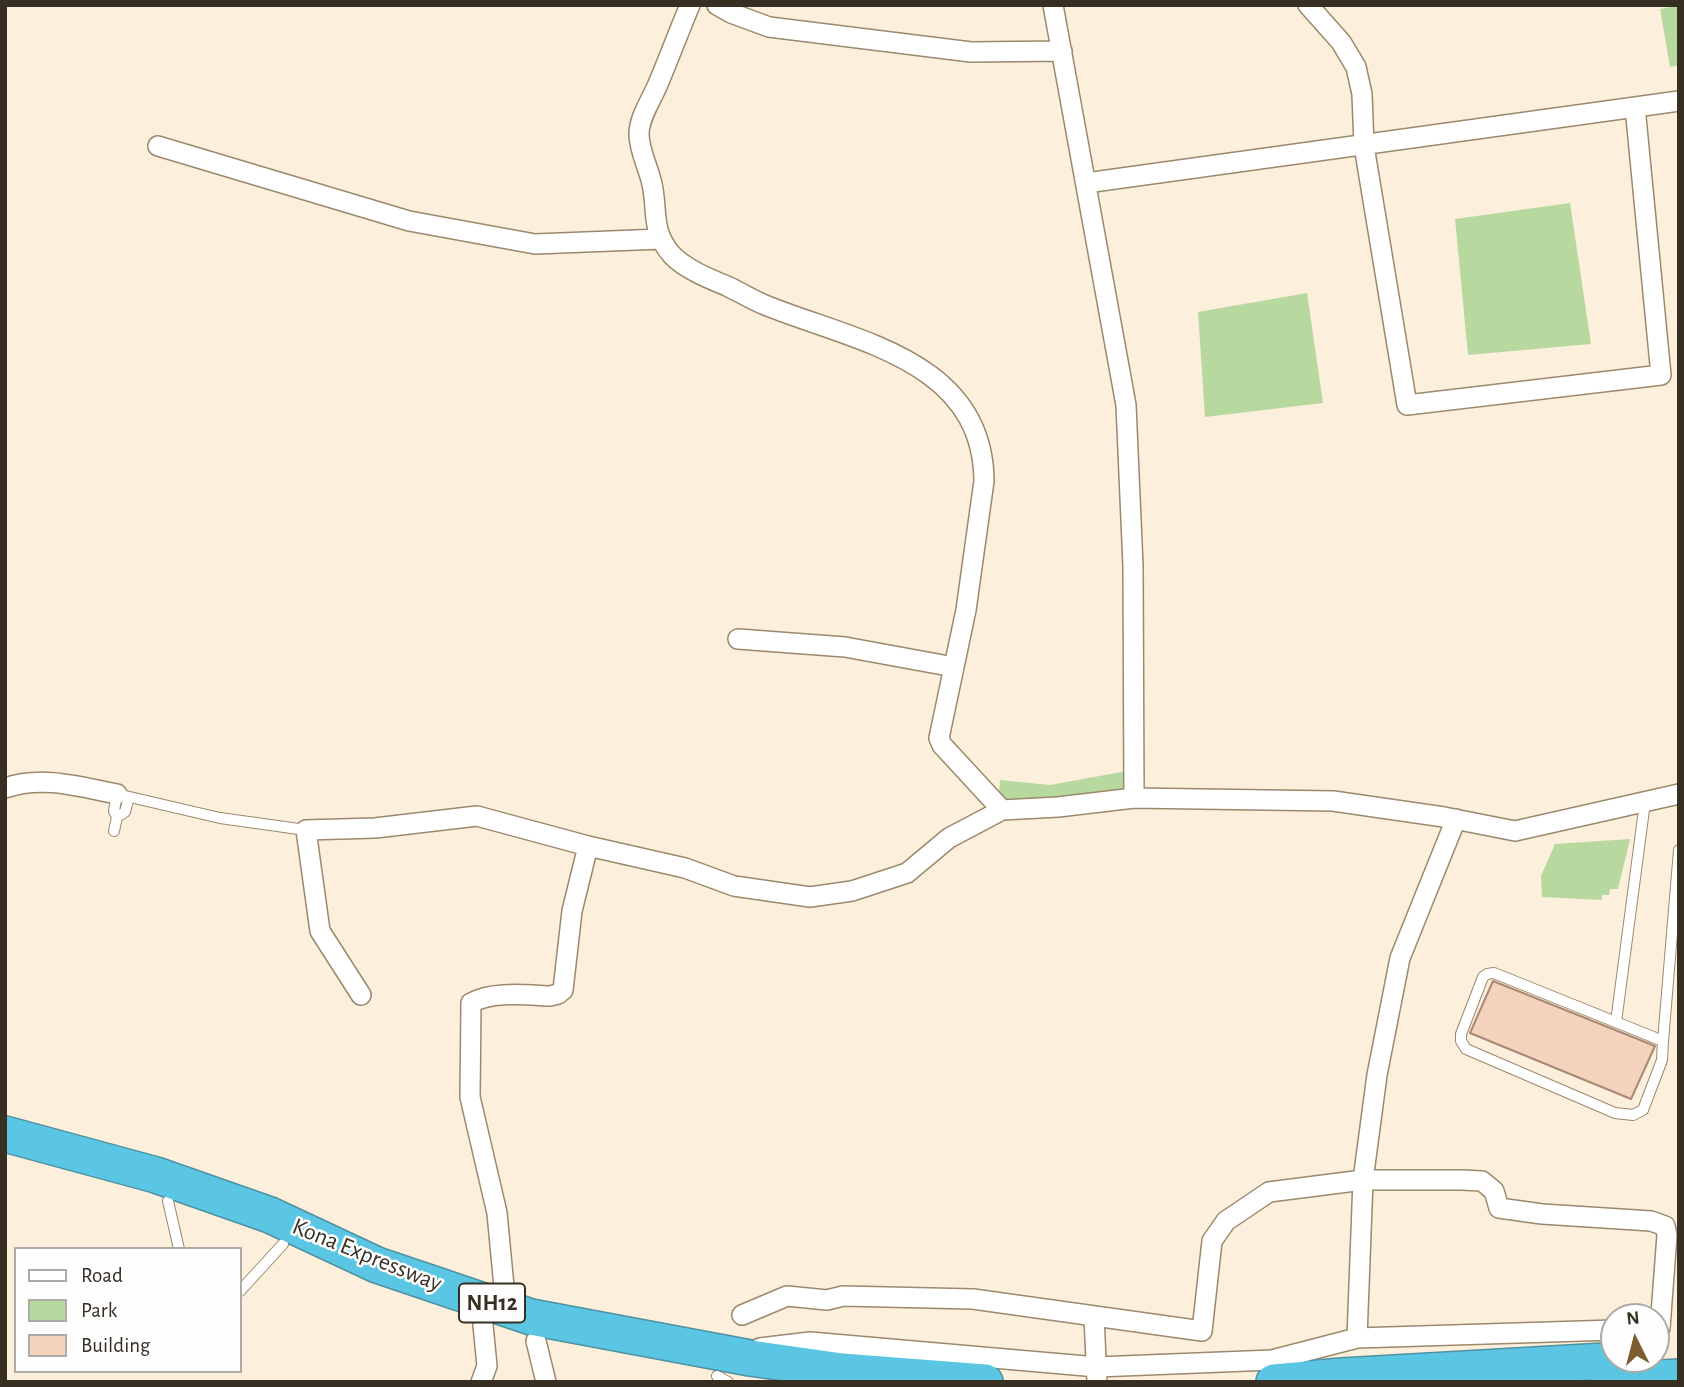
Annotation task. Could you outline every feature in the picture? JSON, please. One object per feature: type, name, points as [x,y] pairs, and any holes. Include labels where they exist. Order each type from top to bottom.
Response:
[{"type":"highway","name":"Kona Expressway","points":[[5,1134],[156,1175],[272,1232]]},
{"type":"highway","name":"Kona Expressway","points":[[5,1154],[168,1200],[377,1265],[516,1326],[728,1373],[842,1371],[985,1382]]},
{"type":"highway","points":[[1274,1382],[1600,1361]]},
{"type":"highway","points":[[1596,1382],[1679,1377]]},
{"type":"street","points":[[690,5],[643,116],[639,133],[652,181],[654,211],[661,239],[677,260],[711,279],[766,305],[857,336],[906,359],[950,392],[967,417],[984,460],[984,481],[966,610],[939,738],[942,745],[1002,810]]},
{"type":"street","points":[[718,5],[731,13],[769,27],[971,52],[1062,51]]},
{"type":"street","points":[[1053,5],[1126,405],[1133,566],[1134,798]]},
{"type":"street","points":[[1308,5],[1341,42],[1356,67],[1362,94],[1364,146],[1407,405],[1661,374],[1636,107]]},
{"type":"street","points":[[1086,183],[1679,101]]},
{"type":"street","points":[[159,146],[409,221],[536,244],[661,239]]},
{"type":"street","points":[[738,639],[845,647],[954,667]]},
{"type":"street","points":[[5,788],[19,783],[54,781],[123,796]]},
{"type":"street","points":[[361,995],[320,931],[306,830],[375,828],[477,816],[588,846],[685,868],[734,886],[810,897],[852,891],[907,873],[949,838],[1002,810],[1134,798],[1333,801],[1514,831],[1679,794]]},
{"type":"street","points":[[1357,1338],[1363,1180],[1377,1075],[1400,958],[1456,820]]},
{"type":"street","points":[[546,1382],[516,1326],[497,1213],[470,1097],[471,1003],[480,998],[550,996],[563,990],[572,911],[588,846]]},
{"type":"street","points":[[742,1315],[787,1296],[827,1300],[843,1296],[973,1299],[1202,1331],[1212,1241],[1226,1221],[1269,1192],[1363,1180],[1409,1179],[1482,1181],[1494,1191],[1499,1208],[1542,1214],[1651,1221],[1665,1226],[1666,1303]]},
{"type":"street","points":[[1094,1316],[1097,1375]]},
{"type":"street","points":[[481,1382],[487,1366],[516,1326]]},
{"type":"street","points":[[728,1373],[810,1342],[1097,1375],[1272,1360],[1357,1338],[1600,1330]]},
{"type":"lane","points":[[114,831],[117,817],[114,811],[123,796],[220,818],[306,830]]},
{"type":"lane","points":[[1616,1022],[1645,802]]},
{"type":"lane","points":[[1663,1041],[1494,974],[1483,977],[1461,1034],[1461,1041],[1466,1049],[1615,1113],[1633,1115],[1643,1110],[1662,1060],[1679,850]]},
{"type":"lane","points":[[168,1200],[179,1247]]},
{"type":"lane","points":[[242,1289],[261,1265],[272,1232]]},
{"type":"green space","points":[[1679,5],[1679,65],[1670,67],[1660,9]]},
{"type":"green space","points":[[1570,203],[1591,344],[1468,355],[1455,219]]},
{"type":"green space","points":[[1307,293],[1323,403],[1205,417],[1198,312]]},
{"type":"green space","points":[[1127,771],[1132,797],[1015,807],[999,793],[1000,780],[1050,785]]},
{"type":"green space","points":[[1630,839],[1618,889],[1610,889],[1609,895],[1602,895],[1602,900],[1542,897],[1541,876],[1555,844]]},
{"type":"building","points":[[1493,981],[1655,1046],[1631,1099],[1470,1033]]}]
